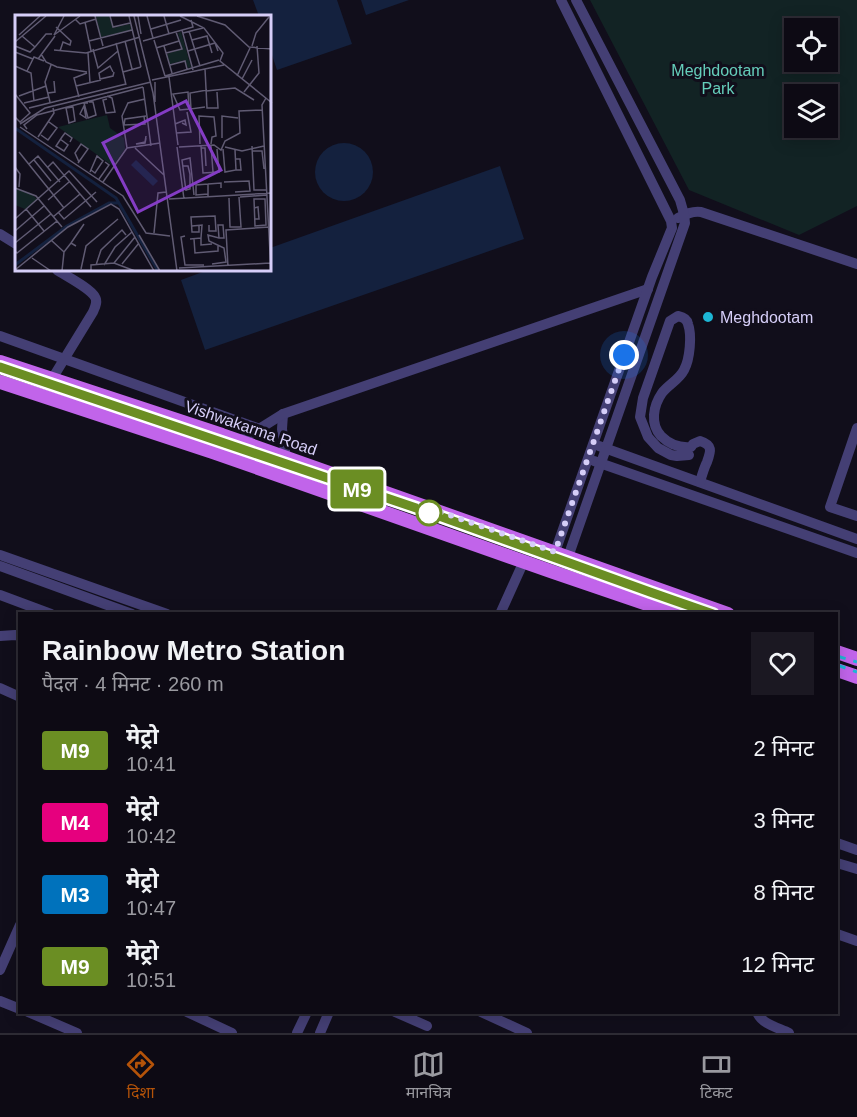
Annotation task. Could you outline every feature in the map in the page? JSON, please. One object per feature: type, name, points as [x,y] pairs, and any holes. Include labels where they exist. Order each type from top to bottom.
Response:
[{"type":"main road","name":"Vishwakarma Road","points":[[0,362],[240,441],[722,612]]},
{"type":"main road","points":[[0,382],[213,452],[670,612]]},
{"type":"main road","points":[[838,652],[857,659]]},
{"type":"main road","points":[[838,670],[857,677]]},
{"type":"street","points":[[561,0],[671,221],[672,228],[593,444],[561,555]]},
{"type":"street","points":[[561,555],[606,448],[685,223],[680,200],[576,0]]},
{"type":"street","points":[[671,221],[684,214],[701,212],[857,264]]},
{"type":"street","points":[[0,234],[15,243]]},
{"type":"street","points":[[52,379],[93,312],[96,303],[96,298],[90,291],[60,272]]},
{"type":"street","points":[[240,441],[284,414],[648,289]]},
{"type":"street","points":[[690,453],[677,456],[665,453],[652,442],[644,430],[640,417],[643,398],[670,321],[678,316],[683,317],[688,324],[689,355],[680,377],[662,394],[654,419],[656,428],[668,442],[684,447],[690,453],[694,462],[699,464],[707,461]]},
{"type":"street","points":[[0,336],[260,429]]},
{"type":"street","points":[[651,376],[663,379],[670,385]]},
{"type":"street","points":[[192,425],[198,406]]},
{"type":"street","points":[[284,414],[282,429],[286,458]]},
{"type":"street","points":[[857,428],[830,507],[857,516]]},
{"type":"street","points":[[684,476],[693,444],[700,441],[707,444],[710,451],[700,482]]},
{"type":"street","points":[[593,444],[857,539]]},
{"type":"street","points":[[588,459],[857,553]]},
{"type":"street","points":[[802,534],[807,521]]},
{"type":"street","points":[[0,555],[161,612]]},
{"type":"street","points":[[501,612],[527,563]]},
{"type":"street","points":[[509,612],[527,563]]},
{"type":"street","points":[[0,566],[127,612]]},
{"type":"street","points":[[0,596],[45,612]]},
{"type":"street","points":[[0,636],[18,636]]},
{"type":"street","points":[[0,688],[18,696]]},
{"type":"street","points":[[838,843],[857,850]]},
{"type":"street","points":[[838,863],[857,869]]},
{"type":"street","points":[[0,970],[18,932]]},
{"type":"street","points":[[838,934],[857,941]]},
{"type":"street","points":[[0,1001],[18,1008]]},
{"type":"street","points":[[32,1014],[77,1033]]},
{"type":"street","points":[[191,1014],[224,1031]]},
{"type":"street","points":[[297,1033],[306,1014]]},
{"type":"street","points":[[320,1033],[328,1014]]},
{"type":"street","points":[[399,1014],[426,1026]]},
{"type":"street","points":[[486,1014],[527,1033]]},
{"type":"street","points":[[757,1014],[763,1021],[789,1033]]},
{"type":"green space","name":"Meghdootam Park","points":[[590,0],[857,0],[857,206],[799,235],[689,190]]},
{"type":"water","points":[[253,0],[337,0],[352,44],[277,70],[272,55],[272,15],[259,15]]},
{"type":"water","points":[[361,0],[409,0],[366,15]]},
{"type":"water","points":[[344,143],[360,148],[368,156],[373,172],[368,188],[360,196],[344,201],[328,196],[320,188],[315,172],[320,156],[328,148]]},
{"type":"water","points":[[500,166],[524,239],[205,350],[181,280],[203,272],[272,272],[272,247]]},
{"type":"railway","points":[[0,367],[428,512],[706,612]]},
{"type":"railway","points":[[838,656],[857,662]]},
{"type":"railway","points":[[838,665],[857,672]]},
{"type":"metro line","name":"M9","points":[[0,367],[428,512],[707,612]]},
{"type":"place","name":"Meghdootam","points":[[708,317]]},
{"type":"route","points":[[429,513],[421,505],[555,552],[624,355]]}]
